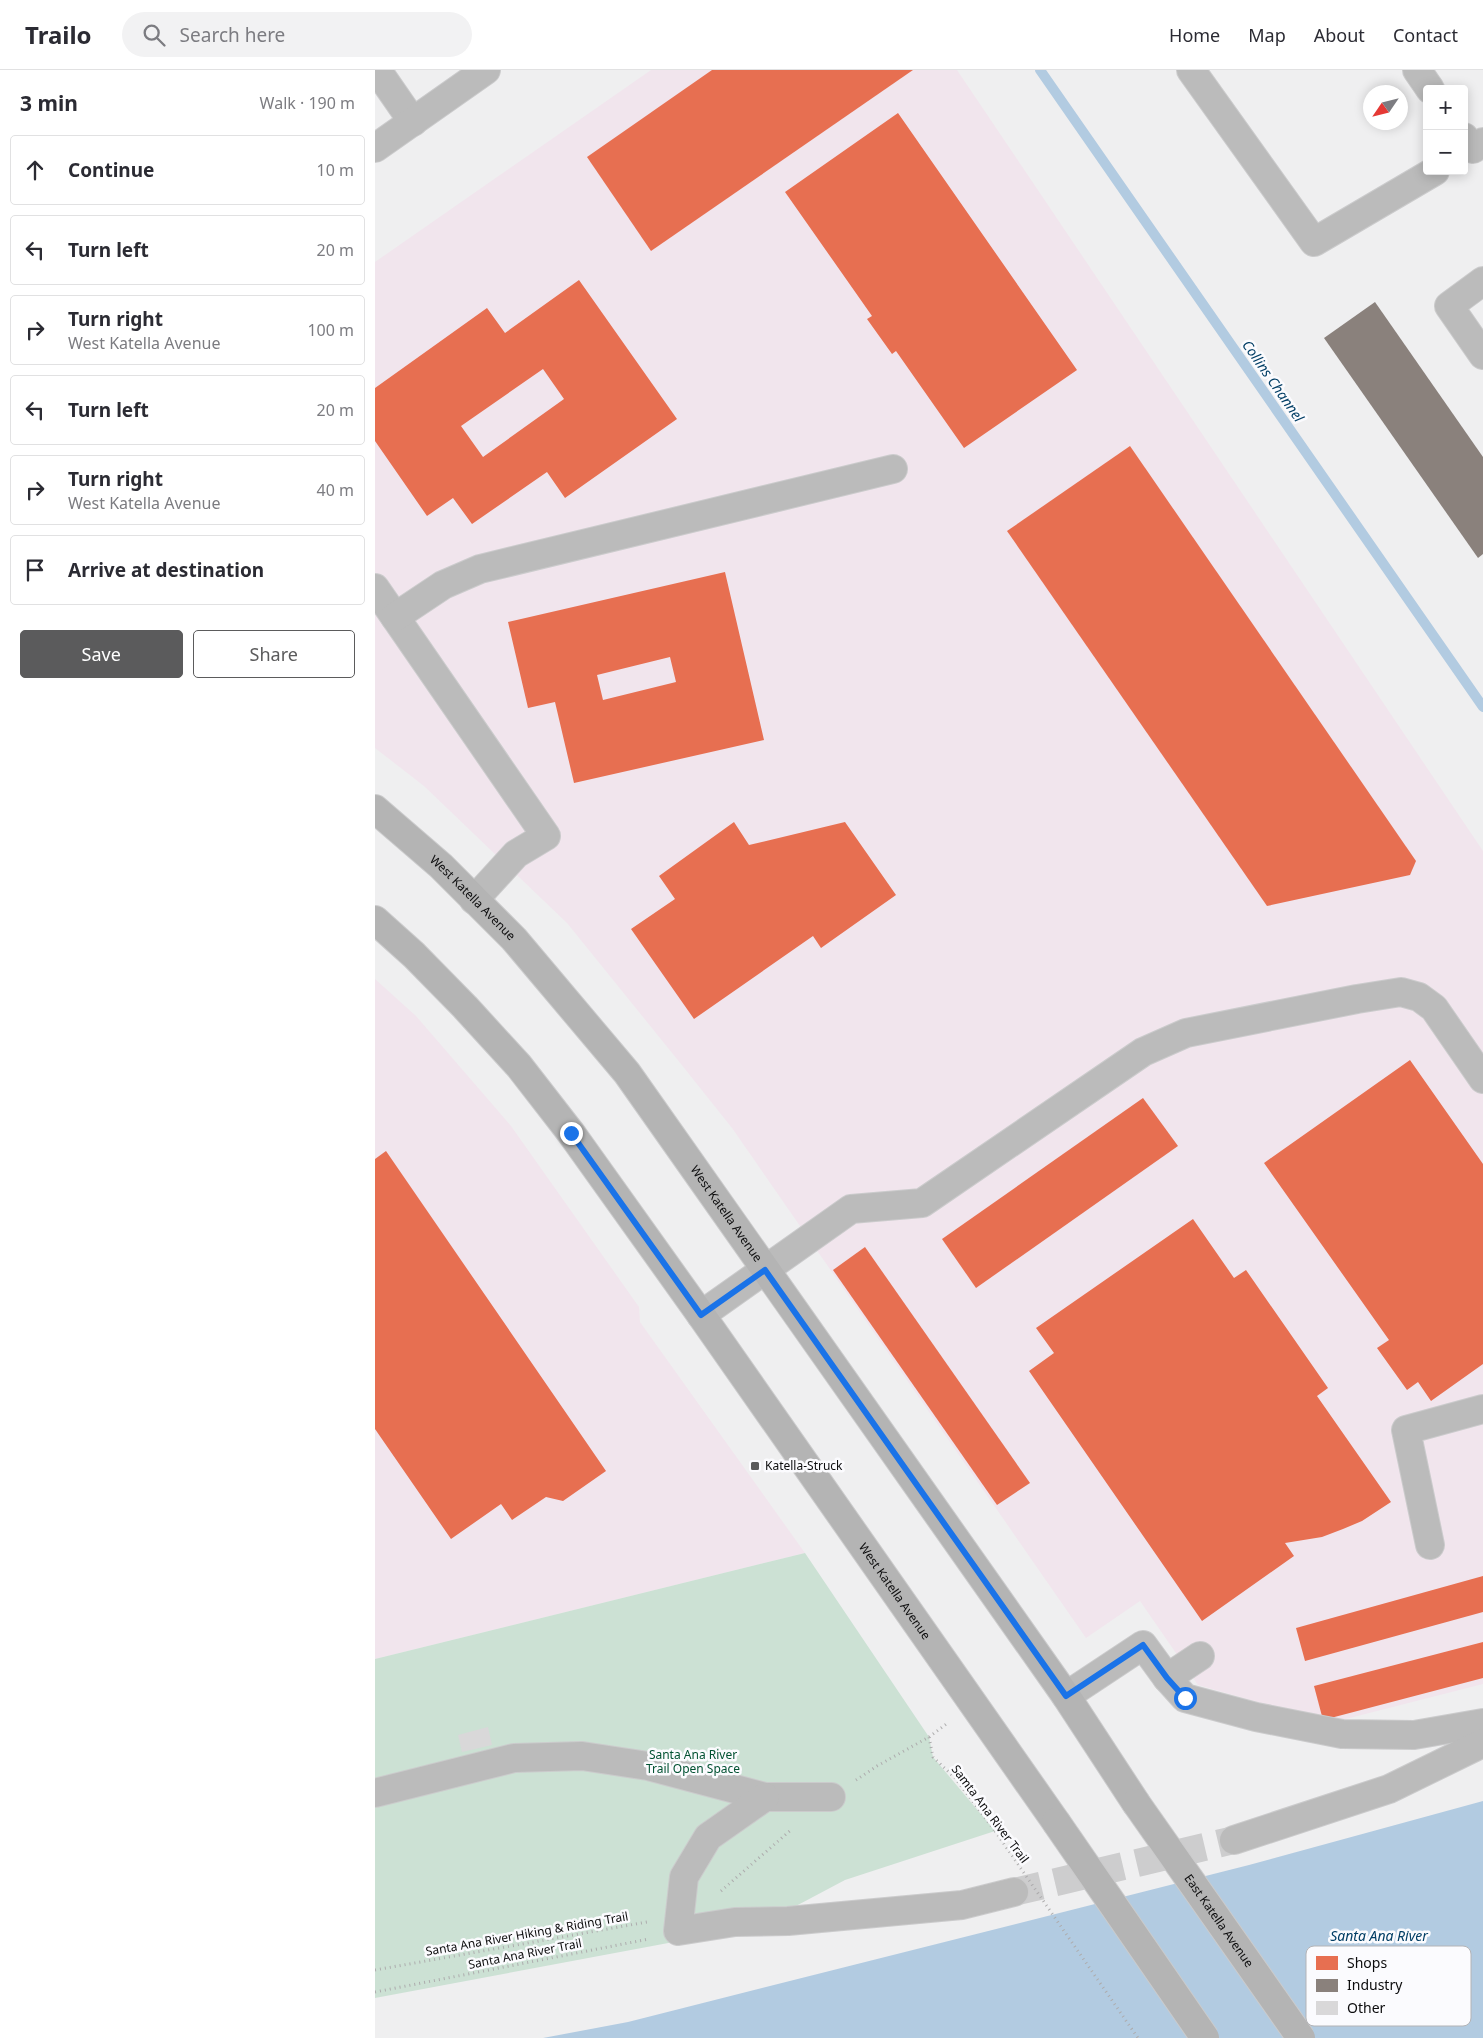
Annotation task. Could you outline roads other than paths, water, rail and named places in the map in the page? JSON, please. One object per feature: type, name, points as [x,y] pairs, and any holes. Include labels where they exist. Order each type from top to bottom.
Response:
[{"type":"main road","name":"West Katella Avenue","points":[[375,809],[441,866],[514,939],[627,1073],[1066,1696],[1136,1803]]},
{"type":"main road","name":"West Katella Avenue","points":[[375,920],[427,968],[519,1066],[571,1133],[701,1315],[1205,2038]]},
{"type":"main road","name":"East Katella Avenue","points":[[1136,1803],[1301,2038]]},
{"type":"lane","points":[[377,70],[413,122]]},
{"type":"lane","points":[[375,148],[486,70]]},
{"type":"lane","points":[[1191,70],[1314,242],[1428,175]]},
{"type":"lane","points":[[1417,70],[1427,85]]},
{"type":"lane","points":[[1483,281],[1449,306],[1483,355]]},
{"type":"lane","points":[[395,617],[443,585],[480,569],[893,469]]},
{"type":"lane","points":[[375,588],[546,836],[516,854],[474,900]]},
{"type":"lane","points":[[701,1315],[851,1209],[922,1203],[1143,1052],[1186,1033],[1401,992],[1419,997],[1434,1008],[1483,1079]]},
{"type":"lane","points":[[1430,1545],[1406,1430],[1483,1409]]},
{"type":"lane","points":[[1066,1696],[1143,1645],[1167,1678],[1185,1698],[1256,1717],[1342,1734],[1414,1735],[1483,1723]]},
{"type":"lane","points":[[1167,1678],[1200,1656]]},
{"type":"lane","points":[[1233,1840],[1389,1789],[1483,1742]]},
{"type":"lane","points":[[375,1793],[514,1758],[582,1756],[647,1766],[765,1797],[831,1797]]},
{"type":"lane","points":[[765,1797],[707,1837],[684,1877],[678,1931],[735,1922],[787,1920],[962,1905],[1014,1892]]},
{"type":"water","name":"Santa Ana River","points":[[1483,1801],[1483,2038],[543,2038],[628,2022],[1249,1865]]},
{"type":"waterway","name":"Collins Channel","points":[[1040,70],[1483,707]]},
{"type":"tunnel","points":[[1014,1892],[1234,1840]]},
{"type":"place","name":"Katella-Struck","points":[[755,1466]]},
{"type":"park label","name":"Santa Ana River Trail Open Space","points":[[693,1762]]}]
